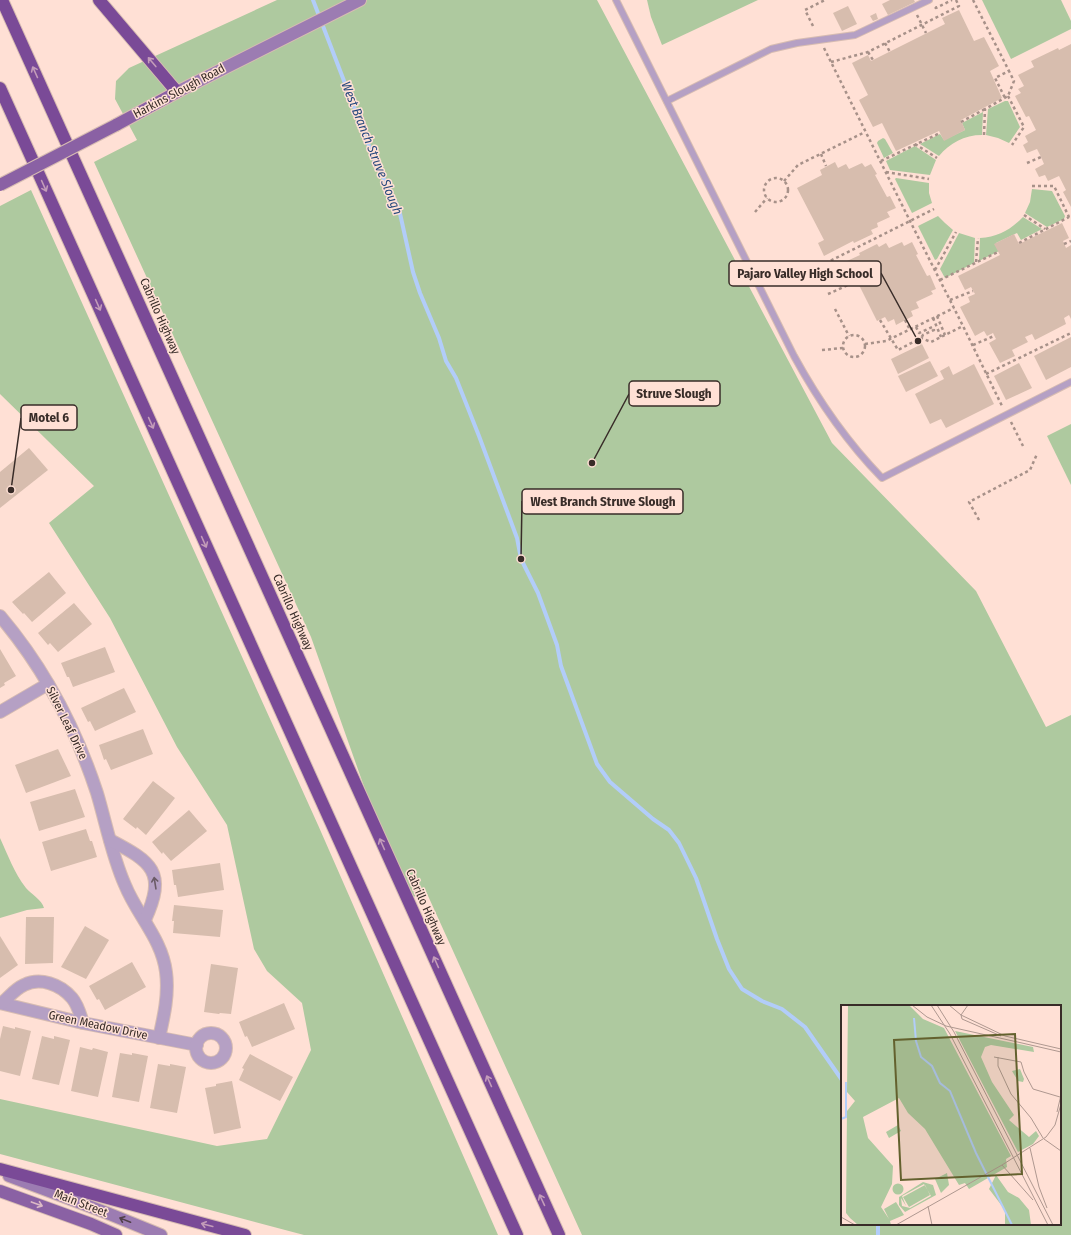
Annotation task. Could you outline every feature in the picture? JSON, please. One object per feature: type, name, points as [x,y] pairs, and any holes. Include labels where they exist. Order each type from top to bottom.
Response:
[{"type":"highway","name":"Cabrillo Highway","points":[[2,0],[559,1235]]},
{"type":"highway","points":[[99,0],[177,92]]},
{"type":"highway","points":[[0,88],[517,1235]]},
{"type":"highway","points":[[0,1169],[244,1235]]},
{"type":"main road","name":"Harkins Slough Road","points":[[0,185],[177,92]]},
{"type":"main road","name":"Main Street","points":[[0,1191],[91,1224],[116,1235]]},
{"type":"street","name":"Harkins Slough Road","points":[[177,92],[360,0]]},
{"type":"street","name":"Silver Leaf Drive","points":[[0,616],[16,636],[60,705],[86,761],[124,885],[160,948],[166,972],[167,995],[166,1007],[159,1038]]},
{"type":"street","points":[[0,712],[48,684]]},
{"type":"street","points":[[110,840],[142,858],[152,871],[156,884],[156,890],[145,920]]},
{"type":"street","points":[[1,1003],[24,985],[32,983],[50,983],[58,987],[72,998],[83,1023]]},
{"type":"street","name":"Green Meadow Drive","points":[[1,1003],[83,1023],[197,1045]]},
{"type":"street","name":"Main Street","points":[[0,1173],[100,1210],[161,1235]]},
{"type":"lane","points":[[616,0],[799,365],[832,418],[856,450],[882,478],[1071,382]]},
{"type":"lane","points":[[667,101],[771,49],[797,43],[855,35],[931,2]]},
{"type":"path","points":[[813,26],[805,10],[825,0]]},
{"type":"path","points":[[931,2],[936,8],[952,0]]},
{"type":"path","points":[[831,62],[868,52],[885,44],[959,6],[956,0]]},
{"type":"path","points":[[961,122],[1008,96],[1014,81],[973,0]]},
{"type":"path","points":[[922,24],[926,33]]},
{"type":"path","points":[[885,44],[890,52]]},
{"type":"path","points":[[824,48],[964,326],[1003,408]]},
{"type":"path","points":[[868,52],[873,60]]},
{"type":"path","points":[[1005,98],[995,78],[1009,71]]},
{"type":"path","points":[[1008,96],[1024,127],[1012,145]]},
{"type":"path","points":[[984,135],[985,109]]},
{"type":"path","points":[[784,181],[798,165],[865,132]]},
{"type":"path","points":[[881,162],[940,133]]},
{"type":"path","points":[[915,144],[937,158]]},
{"type":"path","points":[[821,154],[826,166]]},
{"type":"path","points":[[1027,163],[1041,157]]},
{"type":"path","points":[[886,172],[929,179]]},
{"type":"path","points":[[777,178],[784,181],[788,188],[788,192],[784,198],[774,201],[767,198],[764,190],[765,186],[770,180],[777,178]]},
{"type":"path","points":[[1019,243],[1070,217],[1054,186],[1032,186]]},
{"type":"path","points":[[755,212],[767,198]]},
{"type":"path","points":[[804,274],[934,209]]},
{"type":"path","points":[[1024,215],[1045,229]]},
{"type":"path","points":[[935,271],[956,232]]},
{"type":"path","points":[[976,262],[978,238]]},
{"type":"path","points":[[1064,244],[1071,241]]},
{"type":"path","points":[[940,280],[998,252]]},
{"type":"path","points":[[828,294],[857,281]]},
{"type":"path","points":[[950,300],[973,290]]},
{"type":"path","points":[[865,344],[891,339],[954,308]]},
{"type":"path","points":[[836,309],[849,336]]},
{"type":"path","points":[[937,316],[945,335]]},
{"type":"path","points":[[933,318],[941,337]]},
{"type":"path","points":[[880,320],[898,350],[934,330],[932,327],[919,333],[916,327]]},
{"type":"path","points":[[905,320],[910,330]]},
{"type":"path","points":[[921,338],[931,342],[964,326]]},
{"type":"path","points":[[986,374],[1071,333]]},
{"type":"path","points":[[853,335],[860,337],[863,339],[865,344],[863,354],[857,358],[846,355],[843,348],[844,341],[849,336],[853,335]]},
{"type":"path","points":[[972,345],[994,336]]},
{"type":"path","points":[[822,350],[843,348]]},
{"type":"path","points":[[1013,426],[1023,446]]},
{"type":"path","points":[[979,520],[969,502],[1030,470],[1037,454]]},
{"type":"green space","points":[[277,0],[597,0],[832,443],[976,591],[1046,727],[1071,715],[1071,1235],[582,1235],[424,887],[410,901],[377,823],[311,637],[94,162],[137,140],[115,99],[116,81],[129,68]]},
{"type":"green space","points":[[647,0],[758,0],[662,45],[651,17]]},
{"type":"green space","points":[[982,0],[1061,0],[1071,21],[1071,29],[1011,59]]},
{"type":"green space","points":[[1008,101],[1020,127],[1009,143],[986,135],[988,109]]},
{"type":"green space","points":[[983,112],[982,135],[963,138],[948,147],[939,156],[920,144],[940,134],[944,140],[965,130],[962,123]]},
{"type":"green space","points":[[883,138],[893,153],[884,158],[877,143]]},
{"type":"green space","points":[[915,146],[936,160],[930,175],[890,170],[886,161]]},
{"type":"green space","points":[[895,179],[929,183],[929,193],[932,203],[912,213]]},
{"type":"green space","points":[[1032,189],[1052,191],[1065,216],[1064,219],[1047,227],[1025,213],[1030,202]]},
{"type":"green space","points":[[31,190],[318,825],[498,1235],[304,1235],[0,1154],[0,1099],[217,1146],[267,1139],[311,1050],[302,1003],[267,971],[254,949],[227,825],[177,747],[110,618],[49,523],[94,486],[0,394],[0,206]]},
{"type":"green space","points":[[938,216],[953,230],[937,259],[935,260],[918,226]]},
{"type":"green space","points":[[1023,217],[1042,229],[1021,240],[1017,233],[996,243],[999,251],[979,261],[980,238],[1003,232]]},
{"type":"green space","points":[[959,233],[975,238],[974,263],[945,278],[940,269]]},
{"type":"green space","points":[[1071,424],[1071,485],[1047,436]]},
{"type":"green space","points":[[0,838],[22,882],[41,902],[44,908],[27,910],[0,918]]},
{"type":"building","points":[[890,0],[914,0],[915,2],[888,15],[882,4]]},
{"type":"building","points":[[848,6],[857,24],[842,31],[833,13]]},
{"type":"building","points":[[959,10],[974,41],[984,37],[999,66],[990,71],[1002,98],[961,120],[965,130],[944,141],[939,131],[896,151],[882,123],[873,127],[859,100],[868,95],[852,63],[868,55],[871,61],[945,24],[942,18]]},
{"type":"building","points":[[876,13],[878,19],[873,21],[870,16]]},
{"type":"building","points":[[1071,44],[1071,207],[1063,192],[1066,190],[1059,176],[1048,181],[1045,175],[1039,177],[1035,169],[1044,164],[1037,149],[1027,153],[1023,145],[1028,142],[1025,136],[1036,130],[1029,116],[1026,117],[1015,96],[1021,93],[1018,89],[1024,86],[1018,75],[1034,67],[1031,61],[1058,48],[1059,50]]},
{"type":"building","points":[[835,162],[838,168],[846,164],[849,169],[862,163],[865,167],[871,164],[887,197],[890,196],[896,208],[887,212],[890,217],[877,223],[878,227],[871,230],[873,234],[854,243],[853,241],[824,256],[818,243],[824,240],[797,188],[822,175],[820,170]]},
{"type":"building","points":[[1062,223],[1069,238],[1063,241],[1066,248],[1071,245],[1071,319],[1069,315],[1064,318],[1066,324],[1035,340],[1032,334],[1025,337],[1028,342],[1012,350],[1015,356],[1000,363],[989,343],[996,339],[993,333],[987,336],[984,331],[975,336],[960,307],[970,302],[968,297],[975,294],[971,287],[965,290],[958,276],[1000,255],[994,244],[1014,234],[1019,244]]},
{"type":"building","points":[[902,242],[904,246],[912,242],[918,254],[916,255],[927,276],[930,275],[936,289],[931,291],[933,294],[916,302],[919,308],[911,311],[913,316],[896,325],[894,319],[888,322],[885,317],[877,321],[847,261],[877,244],[879,247],[886,243],[889,248]]},
{"type":"building","points":[[1071,337],[1071,367],[1046,380],[1034,356]]},
{"type":"building","points":[[922,344],[929,358],[898,374],[891,359]]},
{"type":"building","points":[[930,361],[938,376],[906,392],[898,376]]},
{"type":"building","points":[[1019,363],[1032,388],[1006,400],[994,376]]},
{"type":"building","points":[[974,364],[994,404],[946,428],[941,419],[930,424],[915,394],[944,379],[940,371],[949,366],[953,375]]},
{"type":"building","points":[[29,448],[48,470],[0,508],[0,472]]},
{"type":"building","points":[[49,572],[66,593],[32,622],[12,602]]},
{"type":"building","points":[[74,603],[92,624],[58,652],[50,643],[48,645],[38,633]]},
{"type":"building","points":[[105,647],[115,672],[73,687],[61,663]]},
{"type":"building","points":[[0,649],[16,676],[4,683],[5,685],[0,688]]},
{"type":"building","points":[[124,688],[136,712],[95,731],[90,721],[88,722],[81,708]]},
{"type":"building","points":[[143,729],[153,754],[111,770],[106,759],[104,760],[99,745]]},
{"type":"building","points":[[58,749],[71,776],[26,793],[15,765]]},
{"type":"building","points":[[153,781],[175,798],[146,835],[137,827],[136,829],[123,819]]},
{"type":"building","points":[[75,789],[85,817],[39,831],[30,802]]},
{"type":"building","points":[[189,810],[207,831],[171,861],[163,852],[162,854],[152,842]]},
{"type":"building","points":[[86,829],[97,857],[51,871],[42,842]]},
{"type":"building","points":[[220,863],[224,890],[178,897],[176,885],[174,885],[172,870]]},
{"type":"building","points":[[174,905],[223,910],[220,937],[173,933],[174,921],[172,921]]},
{"type":"building","points":[[26,917],[54,917],[53,963],[25,964]]},
{"type":"building","points":[[85,926],[109,940],[86,979],[61,967]]},
{"type":"building","points":[[0,936],[18,965],[0,978]]},
{"type":"building","points":[[132,962],[146,987],[105,1010],[89,986]]},
{"type":"building","points":[[211,964],[238,968],[231,1014],[204,1012]]},
{"type":"building","points":[[284,1003],[295,1029],[252,1047],[247,1036],[245,1037],[239,1022]]},
{"type":"building","points":[[3,1026],[31,1031],[20,1076],[0,1071],[0,1039]]},
{"type":"building","points":[[42,1036],[54,1039],[54,1036],[70,1040],[59,1085],[32,1079]]},
{"type":"building","points":[[80,1047],[92,1050],[93,1048],[108,1052],[98,1097],[71,1091]]},
{"type":"building","points":[[120,1053],[132,1055],[132,1053],[148,1056],[139,1102],[112,1097]]},
{"type":"building","points":[[250,1054],[293,1077],[280,1101],[239,1080],[244,1069],[242,1068]]},
{"type":"building","points":[[158,1064],[170,1066],[170,1064],[186,1067],[177,1113],[150,1108]]},
{"type":"building","points":[[232,1081],[241,1128],[214,1134],[205,1088]]},
{"type":"waterway","name":"West Branch Struve Slough","points":[[313,0],[374,159],[399,209],[413,272],[420,293],[439,338],[446,361],[456,378],[479,436],[517,538],[521,559],[538,593],[557,645],[561,666],[597,764],[610,782],[653,819],[669,830],[679,843],[696,878],[729,969],[742,989],[762,1001],[782,1009],[805,1027],[841,1079]]},
{"type":"waterway","name":"West Branch Struve Slough","points":[[878,1225],[878,1235]]},
{"type":"place","name":"Pajaro Valley High School","points":[[918,341]]},
{"type":"place","name":"Struve Slough","points":[[592,463]]},
{"type":"place","name":"Motel 6","points":[[11,490]]},
{"type":"place","name":"West Branch Struve Slough","points":[[521,559]]}]
